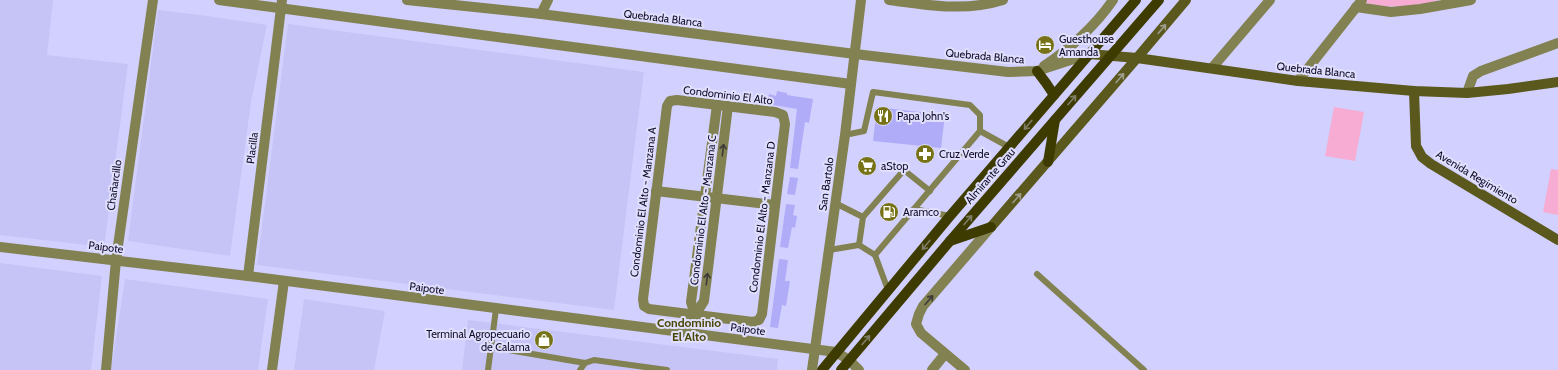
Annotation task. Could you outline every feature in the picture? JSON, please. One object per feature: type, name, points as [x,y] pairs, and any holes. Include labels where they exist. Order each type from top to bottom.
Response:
[{"type":"main road","name":"Almirante Grau","points":[[822,370],[950,216],[1136,0]]},
{"type":"main road","name":"Almirante Grau","points":[[840,370],[1159,0]]},
{"type":"main road","points":[[1036,71],[1054,95]]},
{"type":"main road","points":[[1048,162],[1055,120]]},
{"type":"main road","points":[[950,241],[991,227]]},
{"type":"street","points":[[219,0],[282,4],[851,84]]},
{"type":"street","name":"Quebrada Blanca","points":[[407,0],[540,14],[1008,72],[1036,71],[1089,54],[1137,58],[1298,81],[1414,91],[1467,93],[1558,82]]},
{"type":"street","points":[[540,14],[548,0]]},
{"type":"street","name":"San Bartolo","points":[[812,370],[845,135],[861,0]]},
{"type":"street","points":[[889,0],[960,8],[1003,0]]},
{"type":"street","points":[[1036,71],[1055,58],[1086,31],[1107,9],[1113,0]]},
{"type":"street","points":[[964,370],[921,333],[916,324],[923,306],[1186,0]]},
{"type":"street","points":[[1212,68],[1270,0]]},
{"type":"street","points":[[1298,81],[1359,3],[1391,12],[1471,0]]},
{"type":"street","name":"Chañarcillo","points":[[106,370],[116,260],[153,2]]},
{"type":"street","name":"Placilla","points":[[248,276],[282,4]]},
{"type":"street","points":[[1467,93],[1473,76],[1481,71],[1558,43]]},
{"type":"street","name":"Avenida Regimiento","points":[[1414,91],[1416,146],[1422,157],[1558,240]]},
{"type":"street","name":"Condominio El Alto","points":[[670,101],[677,100],[728,106],[775,112],[783,115]]},
{"type":"street","name":"Condominio El Alto - Manzana A","points":[[670,101],[667,106],[643,299],[644,306],[649,310],[695,315]]},
{"type":"street","points":[[694,334],[695,315],[691,302],[717,105]]},
{"type":"street","name":"Condominio El Alto - Manzana C","points":[[695,315],[704,301],[728,106]]},
{"type":"street","name":"Condominio El Alto - Manzana D","points":[[695,315],[753,322],[759,320],[762,314],[785,124],[783,115]]},
{"type":"street","points":[[656,191],[775,206]]},
{"type":"street","name":"Paipote","points":[[0,247],[248,276],[284,282],[836,352],[849,360],[859,370]]},
{"type":"street","points":[[272,370],[284,282]]},
{"type":"street","points":[[932,370],[945,354]]},
{"type":"lane","points":[[845,135],[864,131],[873,92],[970,105],[980,115],[980,131],[875,255]]},
{"type":"lane","points":[[980,131],[1009,147]]},
{"type":"lane","points":[[859,245],[863,217],[904,170],[930,191]]},
{"type":"lane","points":[[835,203],[863,217]]},
{"type":"lane","points":[[914,209],[950,216]]},
{"type":"lane","points":[[829,250],[859,245],[875,255],[888,290]]},
{"type":"lane","points":[[1037,274],[1144,370]]},
{"type":"lane","points":[[488,370],[496,309]]},
{"type":"lane","points":[[491,347],[585,363],[594,360],[664,370]]},
{"type":"lane","points":[[580,370],[585,363]]},
{"type":"shaded area","points":[[0,0],[53,0],[47,55],[128,64],[104,247],[0,235]]},
{"type":"shaded area","points":[[1368,0],[1439,0],[1412,6],[1393,7],[1365,3]]},
{"type":"shaded area","points":[[158,10],[267,25],[251,102],[230,256],[128,241]]},
{"type":"shaded area","points":[[288,24],[644,72],[614,310],[257,265]]},
{"type":"shaded area","points":[[1334,107],[1364,112],[1355,161],[1325,156]]},
{"type":"shaded area","points":[[1551,169],[1558,170],[1558,215],[1543,212]]},
{"type":"shaded area","points":[[0,263],[102,276],[91,370],[0,370]]},
{"type":"shaded area","points":[[125,279],[268,299],[258,370],[111,370]]},
{"type":"shaded area","points":[[304,299],[385,311],[374,370],[294,370]]},
{"type":"shaded area","name":"Terminal Agropecuario de Calama","points":[[468,320],[778,359],[777,370],[462,370]]},
{"type":"building","points":[[777,91],[787,93],[787,95],[813,99],[809,123],[805,122],[798,169],[790,168],[797,109],[767,104],[769,94],[776,96]]},
{"type":"building","points":[[877,107],[945,115],[941,148],[873,141]]},
{"type":"building","points":[[790,177],[798,178],[795,195],[787,194]]},
{"type":"building","points":[[786,204],[795,205],[793,215],[797,216],[795,228],[792,227],[788,248],[780,247]]},
{"type":"building","points":[[779,259],[788,260],[785,281],[790,281],[786,306],[782,305],[778,328],[770,327]]},
{"type":"place","name":"Guesthouse Amanda","points":[[1045,45]]},
{"type":"place","name":"Papa John's","points":[[883,116]]},
{"type":"place","name":"Cruz Verde","points":[[925,154]]},
{"type":"place","name":"aStop","points":[[867,166]]},
{"type":"place","name":"Aramco","points":[[889,212]]},
{"type":"place","name":"Terminal Agropecuario de Calama","points":[[544,340]]},
{"type":"district","name":"Condominio El Alto","points":[[689,330]]}]
